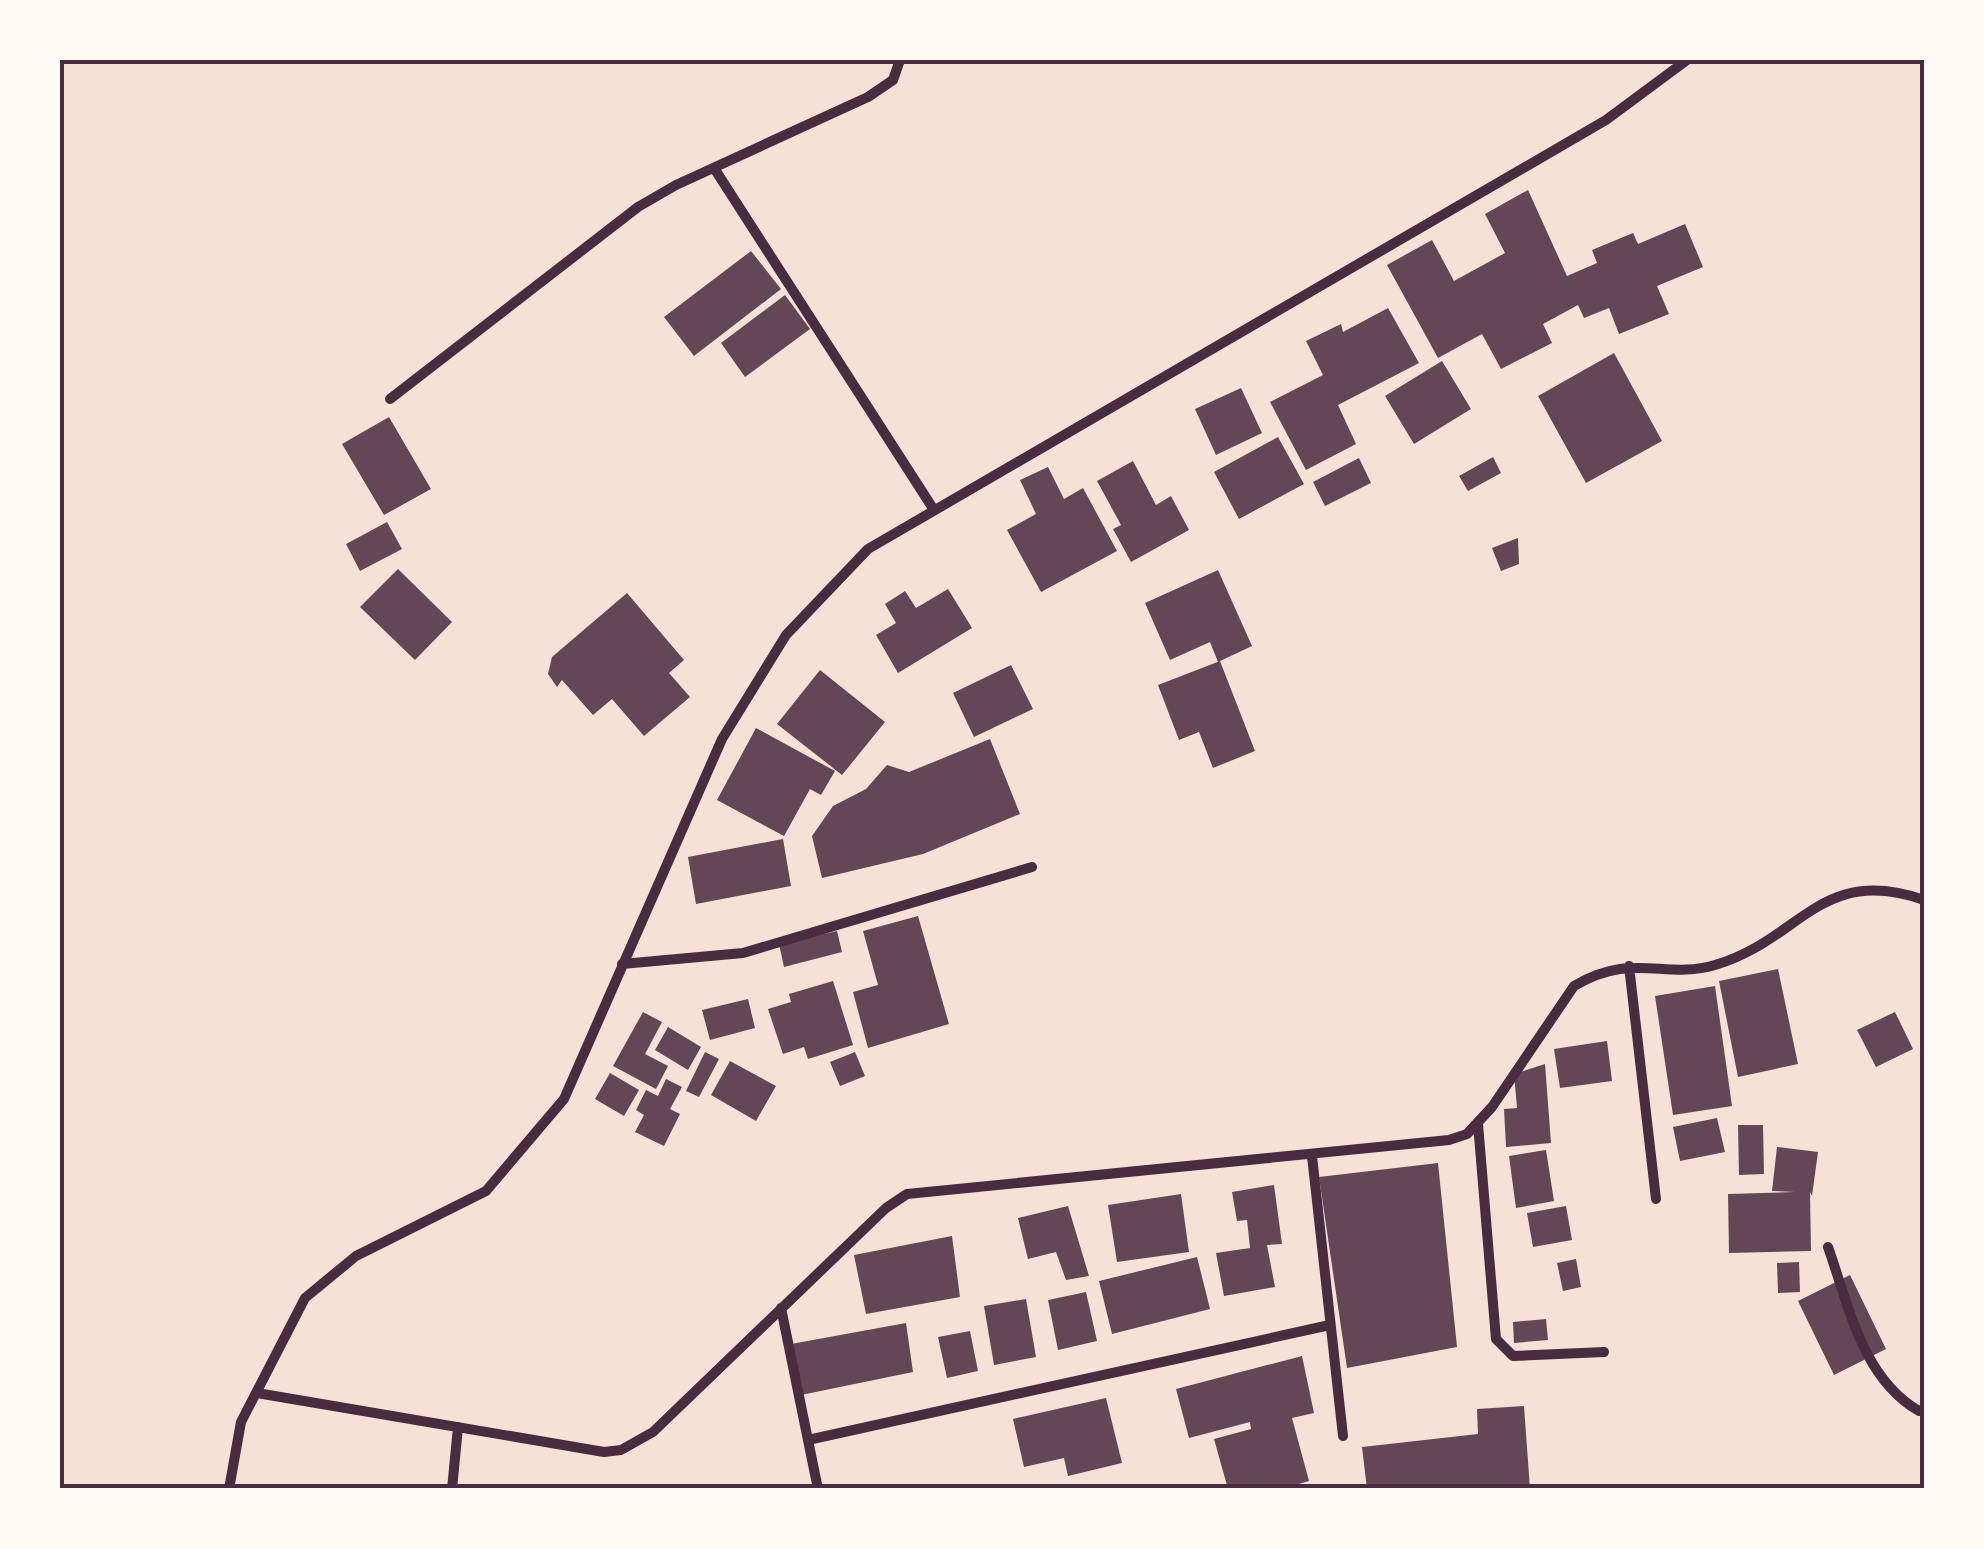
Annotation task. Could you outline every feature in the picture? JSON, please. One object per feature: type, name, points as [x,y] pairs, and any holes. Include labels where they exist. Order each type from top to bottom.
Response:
[{"type":"street","points":[[390,399],[638,207],[868,97],[893,80],[900,60]]},
{"type":"street","points":[[229,1489],[242,1422],[305,1298],[356,1256],[486,1191],[564,1099],[722,738],[786,635],[868,549],[1606,120],[1687,60]]},
{"type":"street","points":[[714,168],[934,510]]},
{"type":"street","points":[[622,964],[743,952],[1032,866]]},
{"type":"street","points":[[256,1393],[604,1452],[621,1450],[652,1432],[886,1208],[907,1194],[1449,1140],[1478,1124],[1574,986],[1594,974],[1629,966],[1712,966],[1762,945],[1818,904],[1846,892],[1871,888],[1924,900]]},
{"type":"street","points":[[1629,966],[1656,1199]]},
{"type":"street","points":[[1478,1124],[1496,1339],[1513,1356],[1604,1352]]},
{"type":"street","points":[[1312,1156],[1343,1436]]},
{"type":"street","points":[[1828,1247],[1874,1368],[1898,1399],[1919,1412],[1924,1409]]},
{"type":"street","points":[[781,1308],[818,1489]]},
{"type":"street","points":[[808,1440],[1330,1325]]},
{"type":"street","points":[[452,1489],[458,1427]]},
{"type":"building","points":[[1528,190],[1567,276],[1597,263],[1592,250],[1633,233],[1638,244],[1685,224],[1703,267],[1657,286],[1669,314],[1619,334],[1609,308],[1584,318],[1578,305],[1543,324],[1552,343],[1501,369],[1482,334],[1438,358],[1387,265],[1432,240],[1454,281],[1505,253],[1485,214]]},
{"type":"building","points":[[751,251],[781,289],[694,356],[664,317]]},
{"type":"building","points":[[785,295],[810,329],[745,377],[721,343]]},
{"type":"building","points":[[1388,308],[1419,363],[1338,405],[1356,444],[1306,470],[1270,402],[1323,375],[1306,341],[1341,324],[1343,332]]},
{"type":"building","points":[[1614,353],[1662,441],[1586,483],[1538,396]]},
{"type":"building","points":[[1442,361],[1471,409],[1414,444],[1385,396]]},
{"type":"building","points":[[1241,388],[1262,433],[1216,455],[1195,409]]},
{"type":"building","points":[[389,417],[431,489],[384,515],[342,444]]},
{"type":"building","points":[[1278,437],[1304,484],[1239,519],[1214,472]]},
{"type":"building","points":[[1493,457],[1501,473],[1468,491],[1459,476]]},
{"type":"building","points":[[1359,458],[1371,483],[1325,506],[1313,482]]},
{"type":"building","points":[[1133,461],[1156,505],[1171,496],[1189,530],[1131,562],[1113,529],[1121,525],[1097,481]]},
{"type":"building","points":[[1048,467],[1064,499],[1083,488],[1117,551],[1041,592],[1007,530],[1036,514],[1020,480]]},
{"type":"building","points":[[387,522],[402,549],[360,571],[346,544]]},
{"type":"building","points":[[1518,538],[1519,564],[1501,571],[1492,548]]},
{"type":"building","points":[[398,569],[452,622],[415,660],[360,607]]},
{"type":"building","points":[[1218,570],[1252,646],[1218,662],[1210,642],[1170,660],[1145,603]]},
{"type":"building","points":[[948,589],[972,628],[898,673],[876,635],[896,623],[885,604],[905,591],[916,608]]},
{"type":"building","points":[[627,593],[684,660],[669,673],[690,697],[644,736],[612,699],[593,715],[562,680],[557,687],[548,674],[552,657]]},
{"type":"building","points":[[1220,661],[1255,751],[1213,768],[1199,732],[1179,740],[1158,685]]},
{"type":"building","points":[[1011,665],[1033,709],[974,737],[953,693]]},
{"type":"building","points":[[820,670],[885,722],[842,775],[777,724]]},
{"type":"building","points":[[756,728],[835,771],[821,795],[810,789],[784,836],[717,800]]},
{"type":"building","points":[[990,739],[1020,814],[923,854],[822,878],[812,836],[833,806],[866,789],[887,765],[909,772]]},
{"type":"building","points":[[783,839],[791,886],[696,904],[688,857]]},
{"type":"building","points":[[918,916],[949,1024],[868,1048],[853,992],[878,985],[863,931]]},
{"type":"building","points":[[837,931],[842,952],[784,967],[779,944]]},
{"type":"building","points":[[1778,969],[1798,1064],[1738,1077],[1719,981]]},
{"type":"building","points":[[833,981],[853,1045],[808,1059],[804,1047],[783,1054],[768,1009],[791,1002],[789,994]]},
{"type":"building","points":[[1715,986],[1732,1106],[1673,1115],[1655,996]]},
{"type":"building","points":[[748,999],[755,1028],[710,1040],[702,1010]]},
{"type":"building","points":[[643,1012],[662,1022],[645,1054],[668,1066],[656,1089],[613,1066]]},
{"type":"building","points":[[1895,1012],[1913,1049],[1876,1067],[1857,1030]]},
{"type":"building","points":[[668,1027],[701,1047],[688,1070],[655,1050]]},
{"type":"building","points":[[1607,1041],[1612,1081],[1560,1088],[1554,1049]]},
{"type":"building","points":[[705,1052],[719,1059],[699,1097],[686,1091]]},
{"type":"building","points":[[855,1052],[865,1076],[840,1086],[830,1062]]},
{"type":"building","points":[[730,1061],[776,1086],[756,1121],[711,1095]]},
{"type":"building","points":[[1545,1064],[1551,1143],[1506,1147],[1504,1109],[1517,1108],[1514,1074]]},
{"type":"building","points":[[610,1073],[639,1090],[624,1116],[595,1099]]},
{"type":"building","points":[[666,1079],[682,1087],[670,1109],[680,1114],[664,1146],[635,1132],[644,1115],[636,1110],[646,1090],[658,1096]]},
{"type":"building","points":[[1717,1118],[1725,1152],[1680,1161],[1673,1127]]},
{"type":"building","points":[[1738,1125],[1763,1125],[1764,1174],[1739,1175]]},
{"type":"building","points":[[1777,1147],[1818,1152],[1812,1196],[1810,1192],[1811,1251],[1729,1253],[1728,1194],[1795,1192],[1772,1191]]},
{"type":"building","points":[[1546,1150],[1554,1201],[1516,1208],[1509,1156]]},
{"type":"building","points":[[1438,1163],[1457,1347],[1347,1368],[1319,1177]]},
{"type":"building","points":[[1274,1185],[1282,1244],[1267,1245],[1275,1287],[1224,1296],[1216,1253],[1250,1248],[1247,1220],[1237,1221],[1232,1192]]},
{"type":"building","points":[[1181,1194],[1189,1252],[1117,1262],[1108,1205]]},
{"type":"building","points":[[1068,1206],[1089,1276],[1066,1280],[1056,1252],[1028,1259],[1018,1218]]},
{"type":"building","points":[[1566,1206],[1572,1240],[1533,1247],[1527,1213]]},
{"type":"building","points":[[952,1236],[960,1297],[866,1314],[854,1255]]},
{"type":"building","points":[[1197,1257],[1210,1309],[1112,1334],[1099,1281]]},
{"type":"building","points":[[1576,1259],[1581,1287],[1563,1291],[1557,1263]]},
{"type":"building","points":[[1799,1262],[1800,1292],[1778,1293],[1777,1263]]},
{"type":"building","points":[[1850,1275],[1886,1349],[1834,1375],[1798,1301]]},
{"type":"building","points":[[1086,1292],[1097,1341],[1058,1350],[1048,1300]]},
{"type":"building","points":[[1026,1299],[1036,1357],[994,1365],[984,1306]]},
{"type":"building","points":[[1546,1319],[1548,1340],[1514,1343],[1513,1322]]},
{"type":"building","points":[[906,1323],[913,1372],[801,1395],[791,1344]]},
{"type":"building","points":[[970,1331],[978,1371],[947,1378],[938,1337]]},
{"type":"building","points":[[1302,1356],[1314,1413],[1292,1418],[1309,1481],[1282,1489],[1228,1489],[1214,1439],[1251,1429],[1250,1422],[1189,1438],[1176,1389]]},
{"type":"building","points":[[1106,1398],[1122,1463],[1068,1476],[1064,1458],[1024,1467],[1013,1419]]},
{"type":"building","points":[[1524,1406],[1530,1489],[1367,1489],[1362,1447],[1478,1434],[1477,1409]]}]
